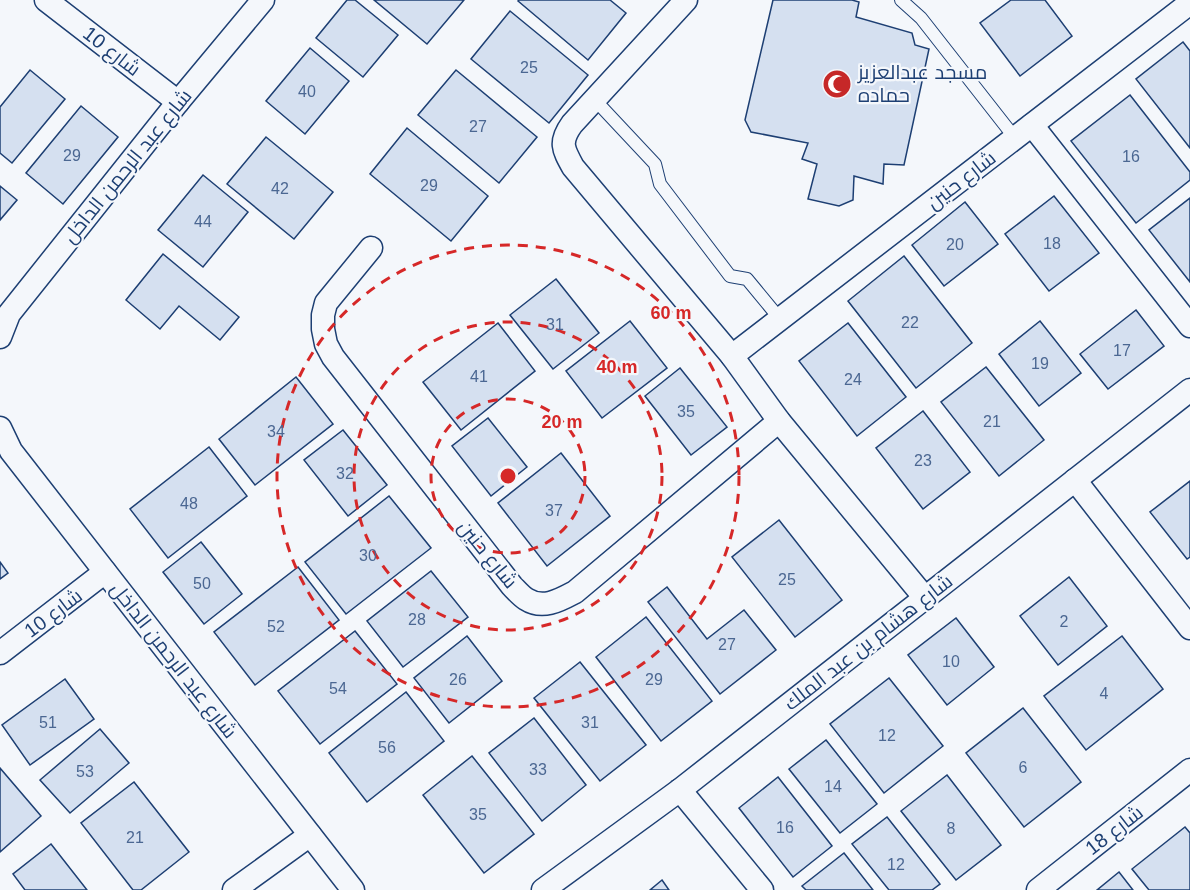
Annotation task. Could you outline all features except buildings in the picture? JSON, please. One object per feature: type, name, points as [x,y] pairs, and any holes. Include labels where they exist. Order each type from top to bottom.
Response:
[{"type":"street","name":"شارع 10","points":[[46,0],[178,102]]},
{"type":"street","name":"شارع عبد الرحمن الداخل","points":[[0,337],[9,314],[178,102],[263,0]]},
{"type":"street","points":[[686,0],[566,133],[563,142],[565,153],[573,167],[732,356],[779,421],[925,598]]},
{"type":"street","name":"شارع حنين","points":[[732,356],[1190,3]]},
{"type":"street","points":[[1023,132],[1190,326]]},
{"type":"street","name":"شارع حنين","points":[[371,248],[326,303],[323,329],[326,344],[333,357],[512,586],[527,600],[544,605],[575,592],[779,421]]},
{"type":"street","name":"شارع هشام بن عبد الملك","points":[[543,890],[680,790],[1190,390]]},
{"type":"street","name":"شارع عبد الرحمن الداخل","points":[[0,428],[11,451],[353,890]]},
{"type":"street","points":[[1075,480],[1190,628]]},
{"type":"street","name":"شارع 10","points":[[0,653],[105,572]]},
{"type":"street","name":"شارع 18","points":[[1038,890],[1190,770]]},
{"type":"street","points":[[680,790],[762,890]]},
{"type":"street","points":[[234,890],[310,835]]},
{"type":"lane","points":[[901,0],[921,18],[1023,132]]},
{"type":"lane","points":[[595,100],[655,164],[660,184],[730,276],[747,279],[780,319]]},
{"type":"place","name":"مسجد عبدالعزيز حماده","points":[[837,84]]}]
